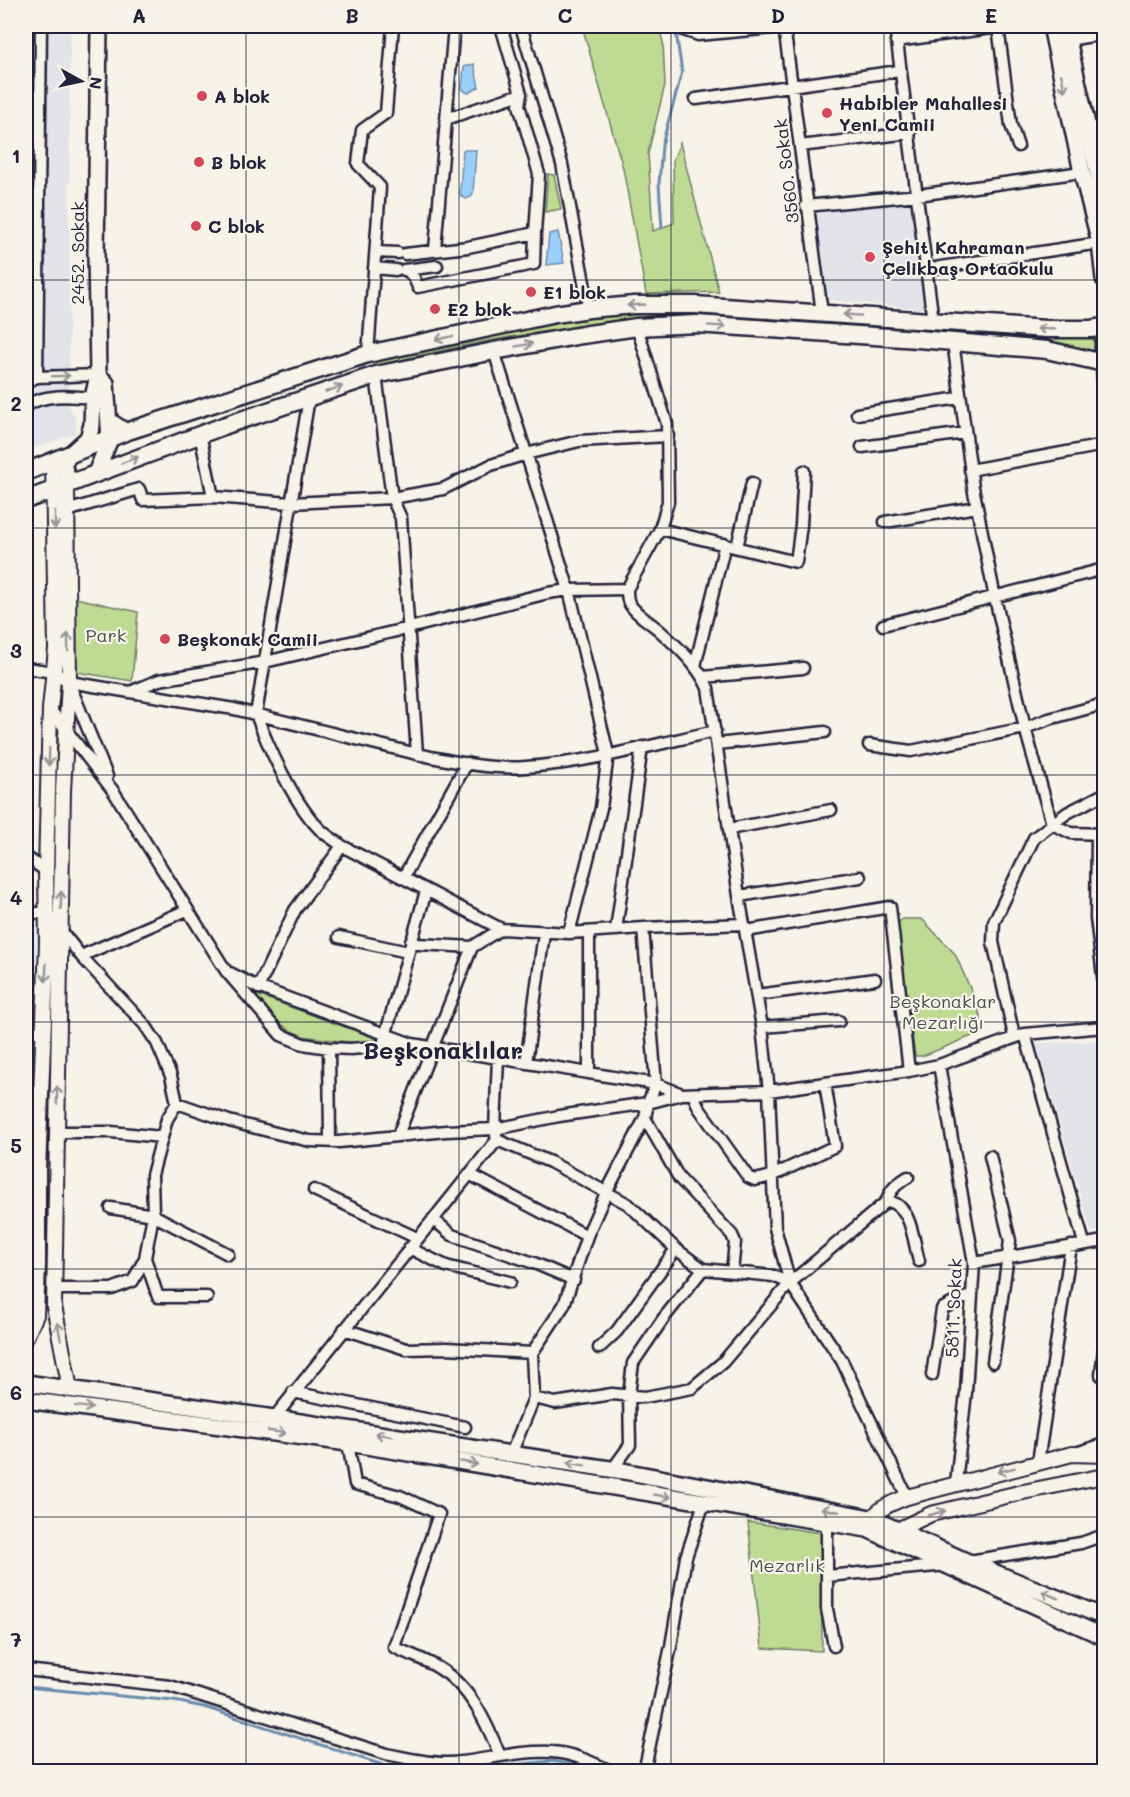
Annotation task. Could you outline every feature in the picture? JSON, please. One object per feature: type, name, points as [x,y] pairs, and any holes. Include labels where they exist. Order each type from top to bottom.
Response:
[{"type":"main road","name":"2452. Sokak","points":[[96,473],[115,431],[106,383],[98,375],[96,255],[99,26]]},
{"type":"main road","points":[[1051,26],[1082,172],[1100,243],[1104,279]]},
{"type":"main road","points":[[1068,32],[1104,200]]},
{"type":"main road","points":[[26,472],[61,459],[115,431],[368,354],[555,314],[589,309],[678,304],[1046,329],[1104,327]]},
{"type":"main road","points":[[26,500],[200,435],[376,375],[582,334],[636,327],[696,324],[953,342],[1047,350],[1104,363]]},
{"type":"main road","points":[[1104,340],[1104,352]]},
{"type":"main road","points":[[61,459],[88,438],[92,425],[93,398],[98,375]]},
{"type":"main road","points":[[61,459],[64,472],[68,477],[66,486]]},
{"type":"main road","points":[[26,1383],[612,1470],[900,1529],[966,1561],[1104,1617]]},
{"type":"main road","points":[[26,1400],[348,1443],[827,1522],[869,1523],[883,1536],[1104,1637]]},
{"type":"street","points":[[37,377],[41,26]]},
{"type":"street","points":[[368,354],[381,187],[358,164],[362,130],[386,113],[393,26]]},
{"type":"street","points":[[435,249],[454,26]]},
{"type":"street","points":[[402,270],[418,287],[534,264],[539,174],[519,105],[521,94],[501,26]]},
{"type":"street","points":[[521,26],[562,164],[589,309]]},
{"type":"street","points":[[683,30],[698,35],[784,26]]},
{"type":"street","name":"3560. Sokak","points":[[784,26],[806,207],[822,313]]},
{"type":"street","points":[[895,26],[933,321]]},
{"type":"street","points":[[896,41],[1002,26],[1011,125],[1018,146]]},
{"type":"street","points":[[1068,32],[1104,34]]},
{"type":"street","points":[[696,99],[899,71]]},
{"type":"street","points":[[446,118],[521,94]]},
{"type":"street","points":[[1088,130],[1104,126]]},
{"type":"street","points":[[800,146],[910,133]]},
{"type":"street","points":[[806,207],[918,195],[1082,172]]},
{"type":"street","points":[[376,252],[401,253],[468,247],[536,233]]},
{"type":"street","points":[[928,269],[1100,243]]},
{"type":"street","points":[[374,268],[402,270],[437,266]]},
{"type":"street","points":[[636,327],[668,424],[668,502],[660,529],[627,589],[630,604],[696,666],[708,688],[739,896],[762,1028],[769,1090],[775,1228],[790,1283],[842,1361],[907,1497]]},
{"type":"street","points":[[953,342],[970,470],[995,598],[1024,728],[1052,824],[1071,833],[1101,835],[1096,918],[1104,984]]},
{"type":"street","points":[[494,351],[568,590],[608,754],[601,808],[569,933]]},
{"type":"street","points":[[1104,357],[1104,377]]},
{"type":"street","points":[[26,382],[37,377],[98,375]]},
{"type":"street","points":[[376,375],[392,498],[402,518],[417,754]]},
{"type":"street","points":[[26,406],[33,401],[65,396],[93,398]]},
{"type":"street","points":[[309,398],[256,714],[268,748],[313,822],[342,846],[501,929],[569,933],[643,928],[745,927],[890,907],[909,1071]]},
{"type":"street","points":[[857,414],[959,398]]},
{"type":"street","points":[[862,447],[965,433]]},
{"type":"street","points":[[200,435],[213,498]]},
{"type":"street","points":[[67,510],[139,489],[143,500],[213,498],[291,503],[392,498],[443,489],[491,465],[579,441],[669,436]]},
{"type":"street","points":[[970,470],[1104,445]]},
{"type":"street","points":[[61,459],[66,486],[67,510],[69,682],[60,932],[54,1306],[70,1389]]},
{"type":"street","points":[[660,529],[796,562],[804,471]]},
{"type":"street","points":[[737,546],[752,483]]},
{"type":"street","points":[[26,1337],[36,1315],[31,1293],[32,1170],[44,1032],[50,709],[66,486]]},
{"type":"street","points":[[885,522],[977,507]]},
{"type":"street","points":[[696,666],[725,544]]},
{"type":"street","points":[[883,626],[1104,569]]},
{"type":"street","points":[[130,692],[159,680],[265,662],[548,593],[568,590],[627,589]]},
{"type":"street","points":[[26,668],[54,672],[69,682],[256,714],[417,754],[467,763],[524,767],[608,754],[715,731]]},
{"type":"street","points":[[704,677],[803,668]]},
{"type":"street","points":[[69,682],[114,792]]},
{"type":"street","points":[[869,745],[911,751],[1024,728],[1104,704]]},
{"type":"street","points":[[50,709],[114,792],[226,971],[281,1035],[303,1044],[329,1048],[350,1049],[412,1044]]},
{"type":"street","points":[[717,744],[825,732]]},
{"type":"street","points":[[616,930],[642,747]]},
{"type":"street","points":[[403,878],[467,763]]},
{"type":"street","points":[[1084,1243],[993,942],[994,922],[1034,838],[1067,813],[1104,794]]},
{"type":"street","points":[[729,829],[831,810]]},
{"type":"street","points":[[258,988],[295,910],[342,846]]},
{"type":"street","points":[[26,857],[46,871]]},
{"type":"street","points":[[739,896],[860,877]]},
{"type":"street","points":[[382,1046],[426,891]]},
{"type":"street","points":[[81,956],[187,910]]},
{"type":"street","points":[[26,914],[46,914]]},
{"type":"street","points":[[46,914],[81,956],[145,1024],[157,1042],[171,1076],[177,1103],[167,1119],[152,1175],[153,1215],[145,1258],[133,1281],[112,1289],[54,1289]]},
{"type":"street","points":[[512,1454],[534,1398],[532,1353],[564,1305],[587,1236],[606,1192],[645,1118],[656,1084],[643,928]]},
{"type":"street","points":[[339,937],[410,946],[418,944],[472,946],[501,929]]},
{"type":"street","points":[[589,932],[590,1072]]},
{"type":"street","points":[[526,1063],[544,933]]},
{"type":"street","points":[[398,1135],[472,946]]},
{"type":"street","points":[[226,971],[258,988],[412,1044],[590,1072],[656,1084],[687,1094],[748,1177],[755,1180],[772,1176],[835,1146],[825,1083]]},
{"type":"street","points":[[757,995],[875,979]]},
{"type":"street","points":[[762,1028],[839,1021]]},
{"type":"street","points":[[177,1103],[229,1121],[310,1141],[398,1135],[496,1134],[559,1116],[648,1103],[687,1094],[769,1090],[909,1071],[939,1065],[1020,1035],[1104,1027]]},
{"type":"street","points":[[26,1032],[44,1032]]},
{"type":"street","points":[[329,1048],[330,1141]]},
{"type":"street","points":[[274,1418],[469,1174],[496,1134],[498,1058]]},
{"type":"street","name":"5811. Sokak","points":[[939,1065],[974,1263],[966,1392],[956,1483]]},
{"type":"street","points":[[645,1118],[679,1178],[732,1235],[735,1242],[732,1272]]},
{"type":"street","points":[[56,1132],[111,1132],[162,1137]]},
{"type":"street","points":[[496,1134],[628,1204],[676,1249],[703,1269],[773,1276],[790,1283]]},
{"type":"street","points":[[990,1156],[1010,1241],[993,1362]]},
{"type":"street","points":[[469,1174],[587,1236]]},
{"type":"street","points":[[534,1398],[555,1403],[612,1394],[645,1397],[692,1388],[723,1362],[790,1283],[887,1201],[889,1192],[908,1177]]},
{"type":"street","points":[[314,1190],[417,1238]]},
{"type":"street","points":[[887,1201],[897,1204],[906,1214],[919,1261]]},
{"type":"street","points":[[111,1208],[153,1215],[228,1254]]},
{"type":"street","points":[[433,1219],[452,1235],[534,1263],[574,1280]]},
{"type":"street","points":[[974,1263],[1104,1241]]},
{"type":"street","points":[[1038,1462],[1071,1246]]},
{"type":"street","points":[[409,1248],[446,1266],[510,1282]]},
{"type":"street","points":[[599,1348],[617,1331],[676,1249]]},
{"type":"street","points":[[145,1258],[158,1297],[207,1297]]},
{"type":"street","points":[[612,1470],[630,1445],[629,1395],[633,1363],[663,1319],[703,1269]]},
{"type":"street","points":[[932,1375],[942,1309],[971,1296]]},
{"type":"street","points":[[344,1329],[406,1349],[447,1348],[532,1353]]},
{"type":"street","points":[[1101,1375],[1104,1350]]},
{"type":"street","points":[[293,1392],[465,1426]]},
{"type":"street","points":[[348,1443],[355,1484],[400,1496],[439,1514],[394,1647],[438,1667],[470,1694],[490,1729],[500,1755]]},
{"type":"street","points":[[869,1523],[883,1507],[907,1497],[1104,1444]]},
{"type":"street","points":[[1072,1454],[1104,1455]]},
{"type":"street","points":[[883,1536],[931,1514],[1104,1476]]},
{"type":"street","points":[[644,1772],[671,1646],[686,1557],[704,1503]]},
{"type":"street","points":[[827,1522],[827,1610],[834,1646]]},
{"type":"street","points":[[966,1561],[1081,1543],[1104,1535]]},
{"type":"street","points":[[827,1576],[947,1565]]},
{"type":"street","points":[[26,1670],[170,1686],[386,1754],[415,1760],[449,1763],[500,1755],[552,1752],[574,1755],[613,1772]]},
{"type":"shaded area","points":[[26,26],[70,26],[69,406],[76,420],[76,433],[26,451]]},
{"type":"shaded area","name":"Şehit Kahraman Çelikbaş Ortaokulu","points":[[911,200],[927,309],[828,300],[815,214]]},
{"type":"shaded area","points":[[26,924],[37,925],[35,1027],[26,1026]]},
{"type":"shaded area","points":[[1104,1041],[1103,1233],[1091,1231],[1036,1043]]},
{"type":"green space","points":[[582,26],[659,26],[663,42],[665,85],[648,153],[653,231],[674,223],[673,160],[680,143],[719,292],[646,294],[623,168]]},
{"type":"green space","points":[[548,174],[554,175],[561,209],[545,212]]},
{"type":"green space","points":[[670,309],[1099,333],[1097,355],[635,320],[503,338],[374,367],[372,358],[580,316]]},
{"type":"green space","name":"Park","points":[[76,598],[138,612],[132,681],[77,672]]},
{"type":"green space","name":"Beşkonaklar Mezarlığı","points":[[903,919],[922,919],[955,954],[977,1004],[984,1031],[923,1056],[915,1056],[897,923]]},
{"type":"green space","points":[[255,994],[380,1040],[362,1044],[303,1036],[289,1030],[279,1022]]},
{"type":"green space","points":[[26,1041],[35,1041],[30,1163],[26,1162]]},
{"type":"green space","name":"Mezarlık","points":[[748,1522],[821,1533],[822,1651],[762,1648]]},
{"type":"water","points":[[474,64],[479,87],[468,93],[462,89],[464,67]]},
{"type":"water","points":[[463,150],[476,150],[473,193],[466,199],[461,196],[460,192]]},
{"type":"water","points":[[558,232],[564,263],[546,265],[549,234]]},
{"type":"waterway","points":[[662,228],[659,184],[662,145],[682,72],[675,26]]},
{"type":"waterway","points":[[26,1687],[174,1701],[204,1707],[392,1768],[424,1772]]},
{"type":"waterway","points":[[442,1772],[552,1761],[581,1767],[591,1772]]},
{"type":"place","name":"A blok","points":[[202,96]]},
{"type":"place","name":"Habibler Mahallesi Yeni Camii","points":[[827,113]]},
{"type":"place","name":"B blok","points":[[199,162]]},
{"type":"place","name":"C blok","points":[[196,226]]},
{"type":"place","name":"Şehit Kahraman Çelikbaş Ortaokulu","points":[[870,257]]},
{"type":"place","name":"E1 blok","points":[[531,292]]},
{"type":"place","name":"E2 blok","points":[[435,309]]},
{"type":"place","name":"Beşkonak Camii","points":[[165,639]]},
{"type":"district","name":"Beşkonaklılar","points":[[443,1049]]}]
